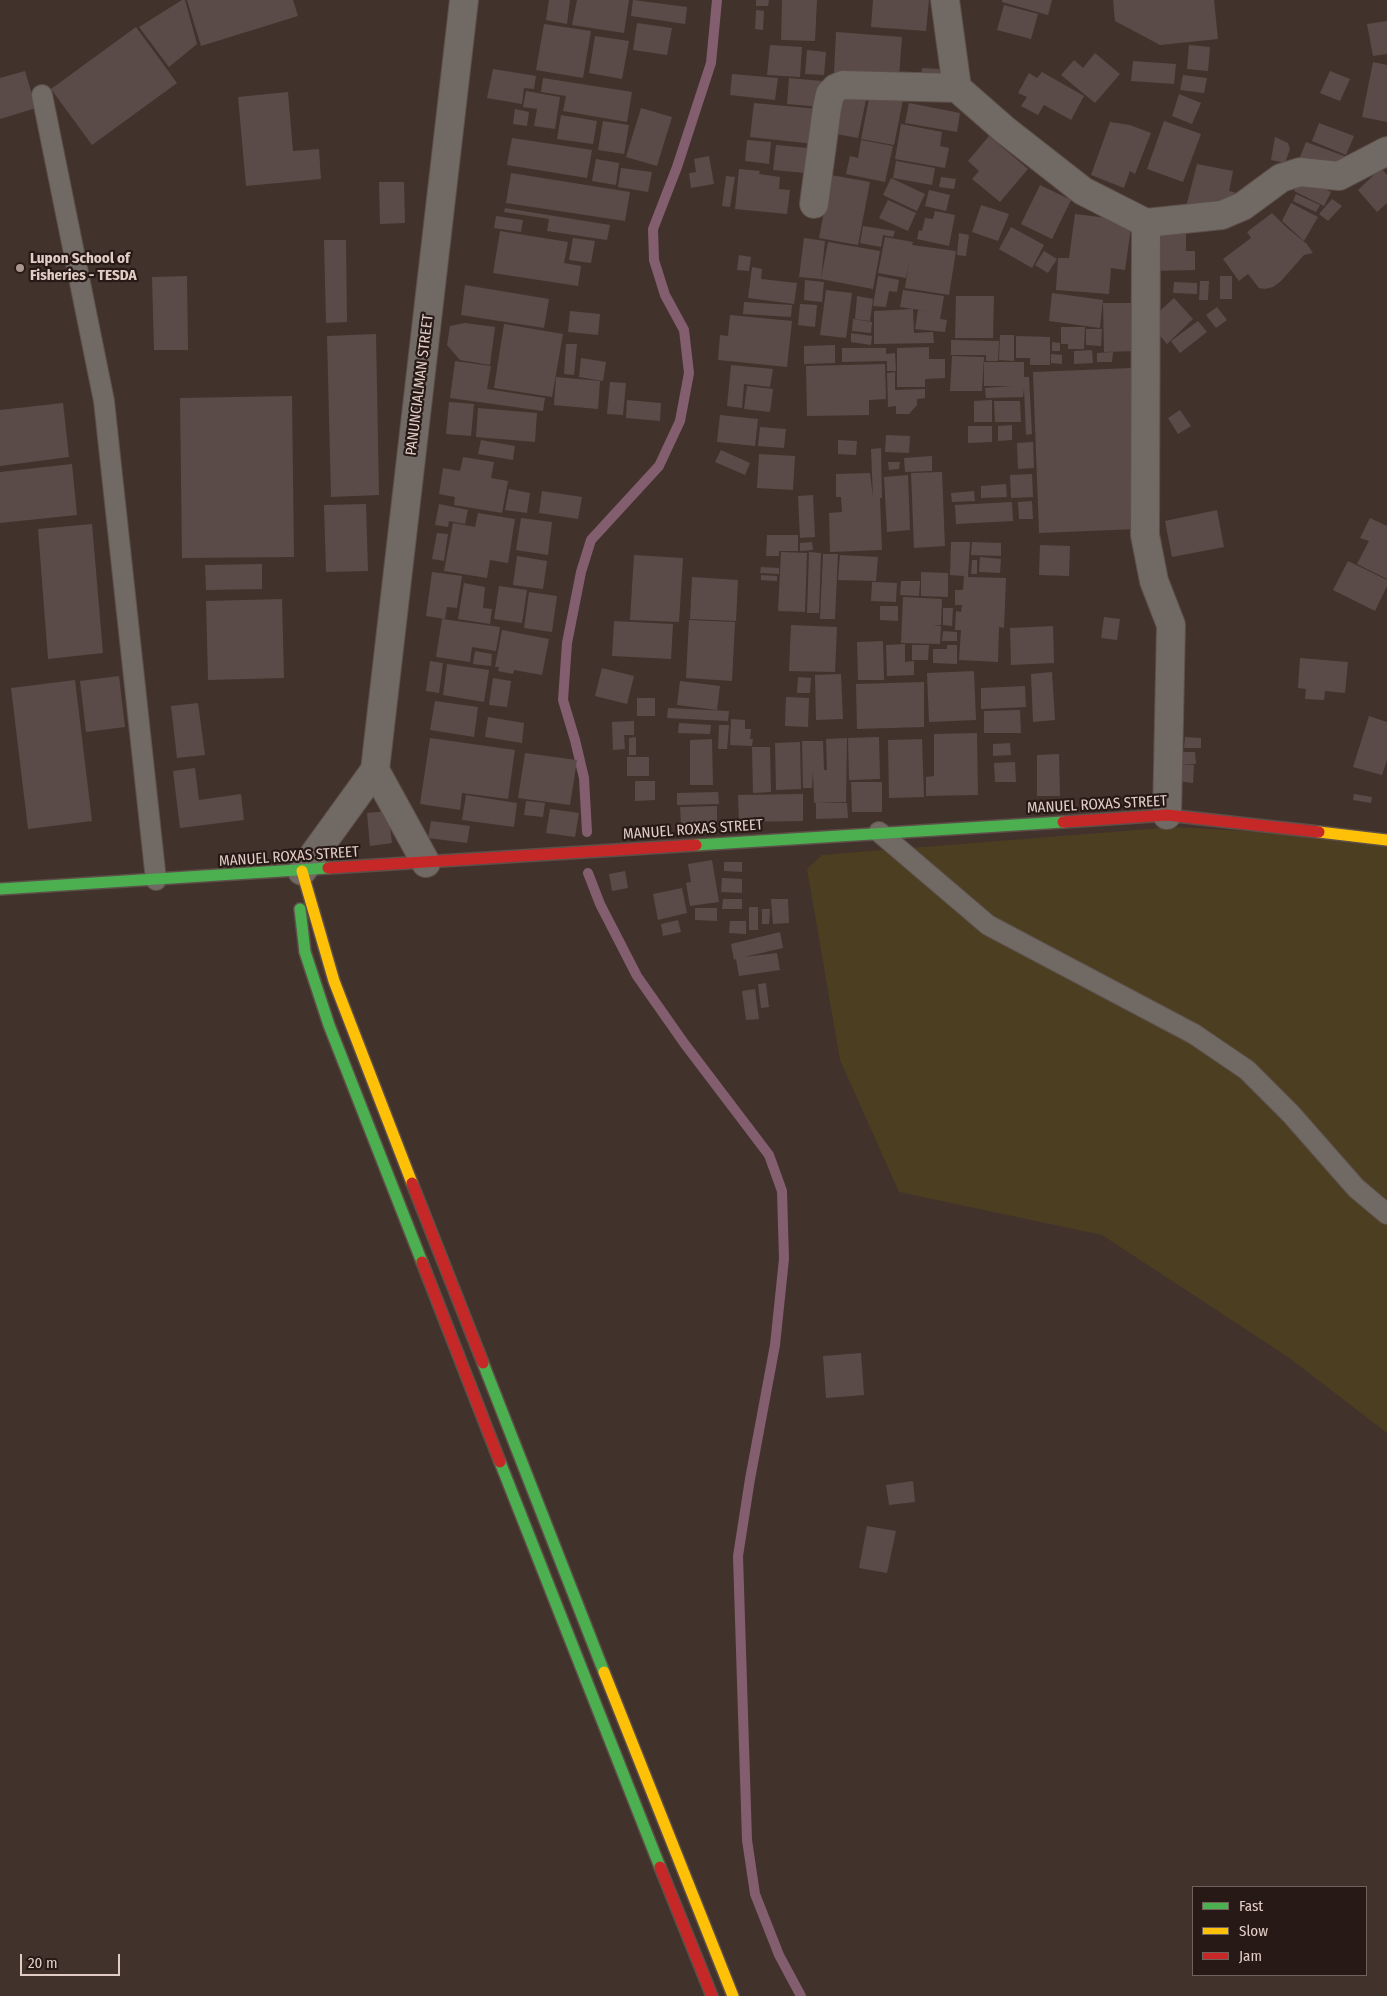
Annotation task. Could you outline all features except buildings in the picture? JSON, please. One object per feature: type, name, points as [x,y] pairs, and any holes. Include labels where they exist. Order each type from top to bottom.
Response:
[{"type":"street","name":"PANUNCIALMAN STREET","points":[[302,871],[376,770],[464,0]]},
{"type":"street","points":[[945,0],[957,88]]},
{"type":"street","points":[[814,204],[830,94],[836,88],[843,85],[957,88],[1005,130],[1083,191],[1146,223],[1222,215],[1243,206],[1281,178],[1300,172],[1339,176],[1387,151]]},
{"type":"street","points":[[1146,223],[1145,535],[1154,581],[1172,625],[1167,815]]},
{"type":"street","points":[[376,770],[426,863]]},
{"type":"street","name":"MANUEL ROXAS STREET","points":[[0,889],[1167,815],[1387,840]]},
{"type":"street","points":[[302,871],[300,917],[305,952],[329,1024],[587,1685],[712,1996]]},
{"type":"street","points":[[302,871],[334,981],[733,1996]]},
{"type":"lane","points":[[42,96],[104,401],[156,880]]},
{"type":"lane","points":[[879,832],[988,925],[1194,1034],[1247,1070],[1291,1114],[1356,1188],[1387,1214]]},
{"type":"shaded area","points":[[1175,827],[1387,839],[1387,1433],[1288,1357],[1102,1235],[899,1192],[840,1060],[807,869],[822,855]]},
{"type":"waterway","points":[[587,832],[584,778],[563,700],[567,643],[581,572],[591,540],[659,466],[680,421],[689,373],[684,330],[665,295],[654,260],[653,229],[677,167],[711,63],[717,0]]},
{"type":"waterway","points":[[588,873],[600,904],[637,976],[684,1043],[769,1155],[782,1191],[784,1259],[775,1345],[738,1556],[747,1840],[755,1894],[779,1955],[801,1996]]},
{"type":"traffic: fast","points":[[696,845],[1063,822]]},
{"type":"traffic: fast","points":[[0,889],[328,868]]},
{"type":"traffic: fast","points":[[300,909],[305,952],[329,1025],[422,1262]]},
{"type":"traffic: fast","points":[[483,1363],[604,1672]]},
{"type":"traffic: fast","points":[[500,1462],[660,1867]]},
{"type":"traffic: slow","points":[[1319,832],[1387,840]]},
{"type":"traffic: slow","points":[[302,871],[334,981],[412,1183]]},
{"type":"traffic: slow","points":[[604,1672],[733,1996]]},
{"type":"traffic: jam","points":[[1063,822],[1167,815],[1319,832]]},
{"type":"traffic: jam","points":[[328,868],[696,845]]},
{"type":"traffic: jam","points":[[412,1183],[483,1363]]},
{"type":"traffic: jam","points":[[422,1262],[500,1462]]},
{"type":"traffic: jam","points":[[660,1867],[712,1996]]},
{"type":"place","name":"Lupon School of Fisheries - TESDA","points":[[20,268]]}]
